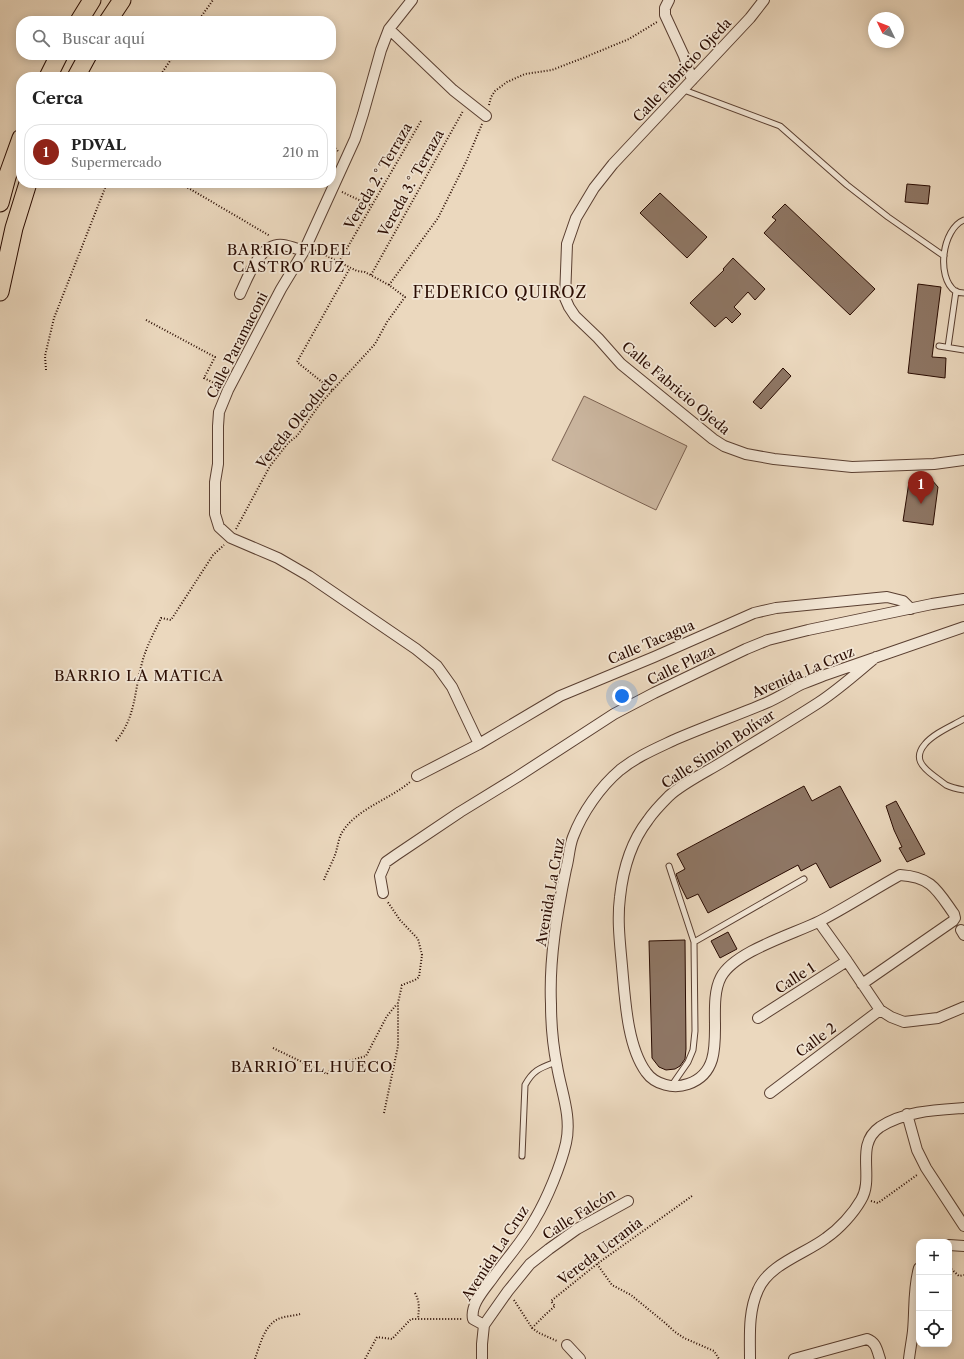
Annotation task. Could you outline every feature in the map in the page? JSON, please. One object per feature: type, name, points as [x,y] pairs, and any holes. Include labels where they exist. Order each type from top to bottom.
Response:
[{"type":"highway","points":[[82,16],[92,0]]},
{"type":"highway","points":[[111,16],[122,0]]},
{"type":"highway","points":[[50,72],[56,60]]},
{"type":"highway","points":[[79,72],[85,60]]},
{"type":"highway","points":[[0,203],[16,152]]},
{"type":"highway","points":[[0,292],[14,228],[26,188]]},
{"type":"street","name":"Calle Paramaconi","points":[[336,181],[355,139],[381,50],[389,29],[412,0]]},
{"type":"street","points":[[669,0],[665,8],[665,14],[684,56],[692,80]]},
{"type":"street","name":"Calle Fabricio Ojeda","points":[[762,3],[684,90],[613,164],[594,188],[576,218],[567,244],[565,298],[575,316],[598,338],[621,364],[713,439],[735,451],[774,459],[852,467],[934,464],[964,460]]},
{"type":"street","points":[[389,29],[453,90],[486,116]]},
{"type":"street","name":"Calle Paramaconi","points":[[333,188],[306,248],[281,289],[228,390],[219,412],[218,464],[215,482],[215,514],[219,527],[231,538],[278,558],[309,576],[409,645],[436,666],[452,687],[479,744]]},
{"type":"street","points":[[240,294],[257,260],[263,252],[274,246],[282,245],[306,248]]},
{"type":"street","name":"Calle Tacagua","points":[[417,776],[479,744],[560,696],[754,613],[776,608],[887,597],[903,601],[911,609]]},
{"type":"street","name":"Calle Plaza","points":[[382,893],[380,876],[386,862],[396,854],[614,714],[702,670],[768,640],[932,604],[964,599]]},
{"type":"street","name":"Avenida La Cruz","points":[[484,1325],[473,1319],[472,1316],[478,1299],[535,1219],[556,1172],[564,1148],[568,1126],[568,1111],[556,1062],[551,1006],[551,973],[558,914],[572,838],[600,790],[619,771],[635,759],[658,747],[708,725],[768,702],[803,684],[850,666],[964,627]]},
{"type":"street","name":"Calle Simón Bolívar","points":[[672,1086],[661,1084],[647,1074],[640,1062],[626,1014],[618,924],[620,898],[629,853],[646,822],[671,794],[820,702],[876,658]]},
{"type":"street","points":[[672,1086],[685,1085],[700,1079],[710,1064],[715,1044],[717,989],[720,979],[725,971],[736,961],[760,947],[818,922],[900,875],[914,876],[928,882],[938,891],[954,914],[955,918],[953,921],[862,984]]},
{"type":"street","points":[[818,922],[847,961],[880,1010],[891,1017],[904,1022],[938,1018],[964,1007]]},
{"type":"street","name":"Calle 1","points":[[758,1018],[847,961]]},
{"type":"street","name":"Calle 2","points":[[770,1093],[880,1010]]},
{"type":"street","points":[[750,1359],[751,1312],[758,1290],[766,1278],[778,1267],[826,1238],[853,1212],[865,1191],[867,1181],[865,1154],[870,1137],[879,1128],[907,1114],[964,1108]]},
{"type":"street","points":[[907,1114],[917,1150],[926,1168],[964,1226]]},
{"type":"street","name":"Calle Falcón","points":[[484,1325],[508,1290],[530,1264],[577,1229],[628,1201]]},
{"type":"street","points":[[952,1246],[964,1246]]},
{"type":"street","points":[[909,1359],[913,1330],[917,1275]]},
{"type":"street","points":[[482,1359],[484,1325]]},
{"type":"street","points":[[794,1359],[867,1339],[876,1345],[880,1359]]},
{"type":"street","points":[[568,1345],[580,1359]]},
{"type":"lane","points":[[684,90],[780,126],[847,185],[876,208],[944,256]]},
{"type":"lane","points":[[964,220],[959,222],[948,238],[944,256],[948,283],[956,291],[964,293]]},
{"type":"lane","points":[[948,347],[956,291]]},
{"type":"lane","points":[[939,346],[964,350]]},
{"type":"lane","points":[[964,719],[932,738],[925,744],[919,756],[920,763],[924,769],[947,785],[964,790]]},
{"type":"lane","points":[[670,866],[694,942],[695,1031],[693,1050],[688,1062],[672,1086]]},
{"type":"lane","points":[[694,942],[804,879]]},
{"type":"lane","points":[[522,1156],[525,1085],[531,1075],[540,1068],[556,1062]]},
{"type":"path","points":[[202,16],[213,0]]},
{"type":"path","points":[[306,248],[357,271],[365,272],[389,285],[438,218],[466,162],[486,116],[491,97],[495,91],[508,82],[525,74],[552,70],[629,39],[653,25],[665,14]]},
{"type":"path","points":[[162,72],[171,60]]},
{"type":"path","name":"Vereda 3.° Terraza","points":[[370,275],[468,102]]},
{"type":"path","name":"Vereda 2.° Terraza","points":[[339,262],[421,121]]},
{"type":"path","points":[[46,370],[45,356],[54,318],[105,188]]},
{"type":"path","points":[[188,188],[248,222],[282,245]]},
{"type":"path","points":[[333,188],[372,206]]},
{"type":"path","points":[[332,390],[297,362],[350,268]]},
{"type":"path","name":"Vereda Oleoducto","points":[[116,741],[124,731],[131,716],[142,665],[150,640],[161,618],[171,620],[213,555],[231,538],[270,466],[332,390],[375,344],[387,322],[405,297],[389,285]]},
{"type":"path","points":[[146,320],[214,357],[204,378],[228,390]]},
{"type":"path","points":[[324,880],[343,830],[359,816],[401,790],[417,776]]},
{"type":"path","points":[[382,893],[400,920],[418,939],[422,955],[419,977],[402,985],[398,1003],[398,1046],[384,1112]]},
{"type":"path","points":[[273,1048],[327,1074],[335,1065],[366,1056],[387,1016],[398,1003]]},
{"type":"path","points":[[861,1200],[878,1202],[926,1168]]},
{"type":"path","name":"Vereda Ucrania","points":[[532,1328],[555,1306],[551,1301],[597,1264],[692,1196]]},
{"type":"path","points":[[597,1264],[612,1284],[631,1295],[679,1335],[714,1351],[719,1359]]},
{"type":"path","points":[[952,1269],[960,1276],[964,1275]]},
{"type":"path","points":[[508,1290],[532,1328],[539,1333],[568,1345]]},
{"type":"path","points":[[415,1292],[420,1306],[418,1319]]},
{"type":"path","points":[[255,1359],[262,1338],[271,1324],[279,1318],[300,1314]]},
{"type":"path","points":[[365,1359],[377,1337],[392,1339],[411,1319],[473,1319]]},
{"type":"shaded area","points":[[584,396],[687,446],[656,510],[552,460]]},
{"type":"building","points":[[907,184],[930,186],[928,204],[905,202]]},
{"type":"building","points":[[660,193],[707,237],[687,258],[640,213]]},
{"type":"building","points":[[785,204],[875,289],[850,315],[764,233],[776,220],[772,217]]},
{"type":"building","points":[[733,258],[765,289],[755,300],[748,292],[734,307],[741,314],[732,323],[726,317],[715,327],[690,303],[724,270],[723,269]]},
{"type":"building","points":[[918,284],[941,287],[932,357],[946,358],[945,378],[908,373]]},
{"type":"building","points":[[783,368],[791,376],[761,409],[753,402]]},
{"type":"building","points":[[931,479],[938,487],[933,525],[903,521],[909,482],[926,485]]},
{"type":"building","points":[[804,786],[812,801],[840,786],[881,861],[830,888],[816,863],[801,871],[798,865],[708,913],[698,894],[687,899],[676,874],[685,869],[677,854]]},
{"type":"building","points":[[896,801],[925,854],[907,862],[899,848],[902,847],[894,830],[886,806]]},
{"type":"building","points":[[728,932],[737,949],[720,958],[711,941]]},
{"type":"building","points":[[685,940],[685,1059],[680,1066],[675,1069],[666,1070],[659,1067],[652,1058],[649,941]]},
{"type":"place","name":"PDVAL","points":[[921,504]]},
{"type":"district","name":"BARRIO FIDEL CASTRO RUZ","points":[[289,258]]},
{"type":"district","name":"FEDERICO QUIROZ","points":[[500,292]]},
{"type":"district","name":"BARRIO LA MATICA","points":[[139,675]]},
{"type":"district","name":"BARRIO EL HUECO","points":[[312,1066]]}]
